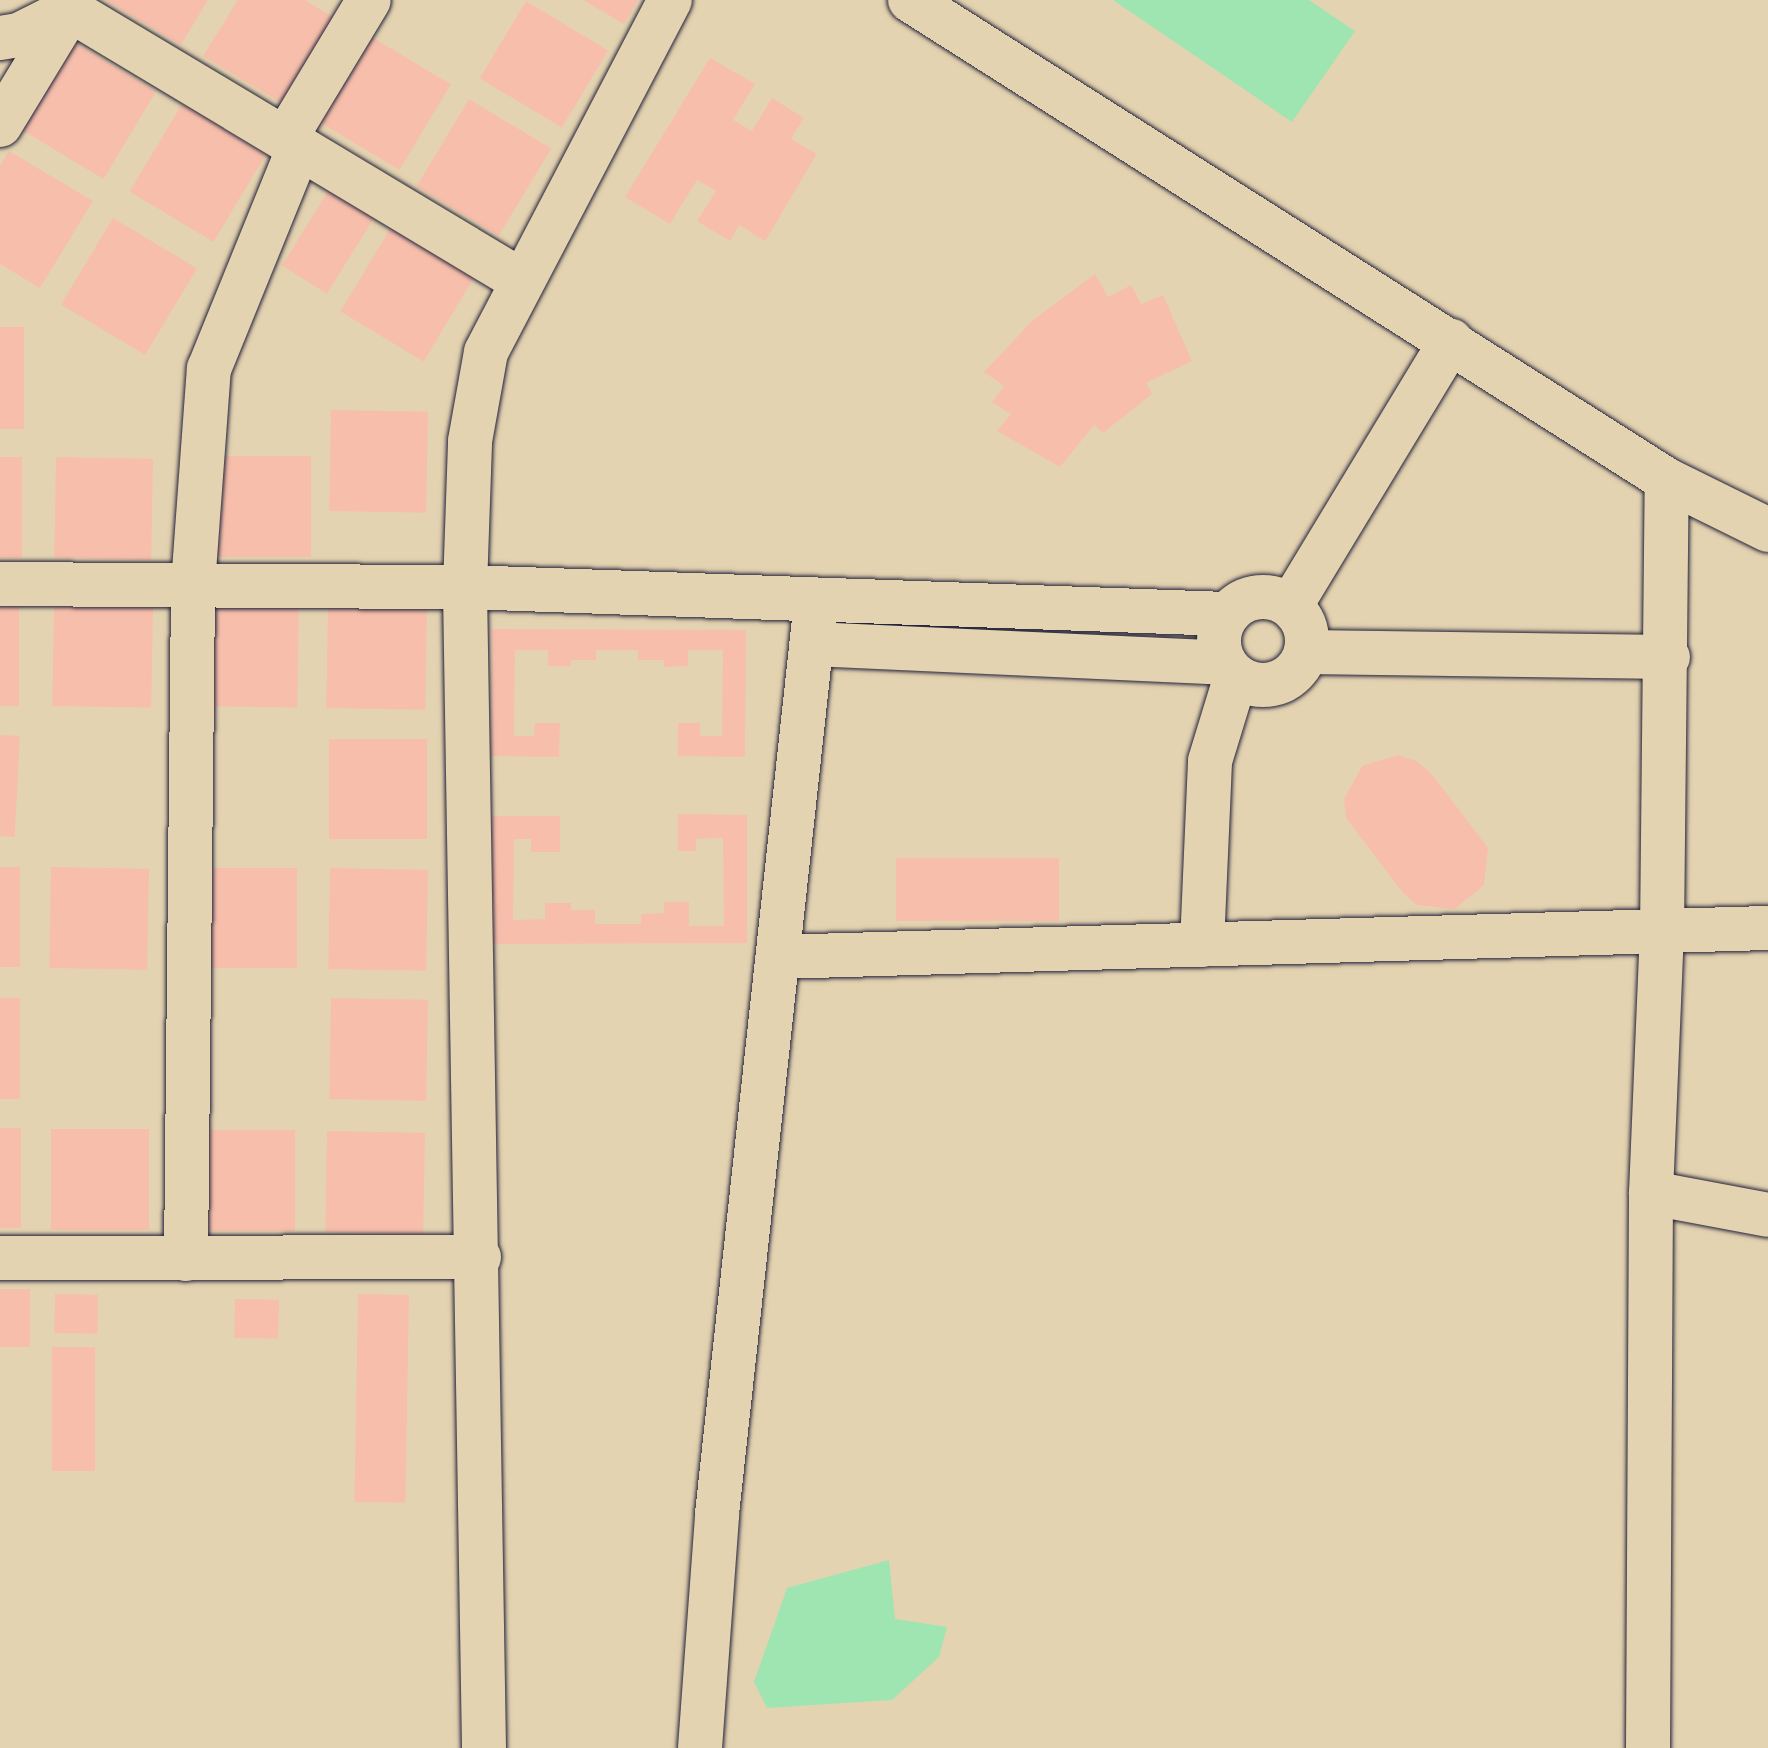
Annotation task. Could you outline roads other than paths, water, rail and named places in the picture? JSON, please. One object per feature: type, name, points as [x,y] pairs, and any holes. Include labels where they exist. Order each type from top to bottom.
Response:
[{"type":"street","points":[[186,1259],[193,585],[209,369],[292,143],[369,0]]},
{"type":"street","points":[[484,1748],[479,1257],[465,587],[470,441],[486,352],[670,0]]},
{"type":"street","points":[[910,0],[1667,480],[1768,530]]},
{"type":"street","points":[[73,5],[292,143],[522,281]]},
{"type":"street","points":[[0,38],[19,35],[73,5]]},
{"type":"street","points":[[0,125],[73,5]]},
{"type":"street","points":[[1291,605],[1451,341]]},
{"type":"street","points":[[1648,1748],[1651,1193],[1662,933],[1668,657],[1667,480]]},
{"type":"street","points":[[0,584],[465,587],[814,622],[1230,670],[1260,684],[1286,679],[1306,652],[1308,634],[1291,605],[1258,596],[1228,614],[814,622]]},
{"type":"street","points":[[1202,945],[1210,761],[1230,670],[1219,647],[1228,614]]},
{"type":"street","points":[[700,1748],[717,1514],[814,622]]},
{"type":"street","points":[[1306,652],[1668,657]]},
{"type":"street","points":[[778,957],[1768,928]]},
{"type":"street","points":[[1651,1193],[1768,1215]]},
{"type":"street","points":[[0,1258],[479,1257]]}]
